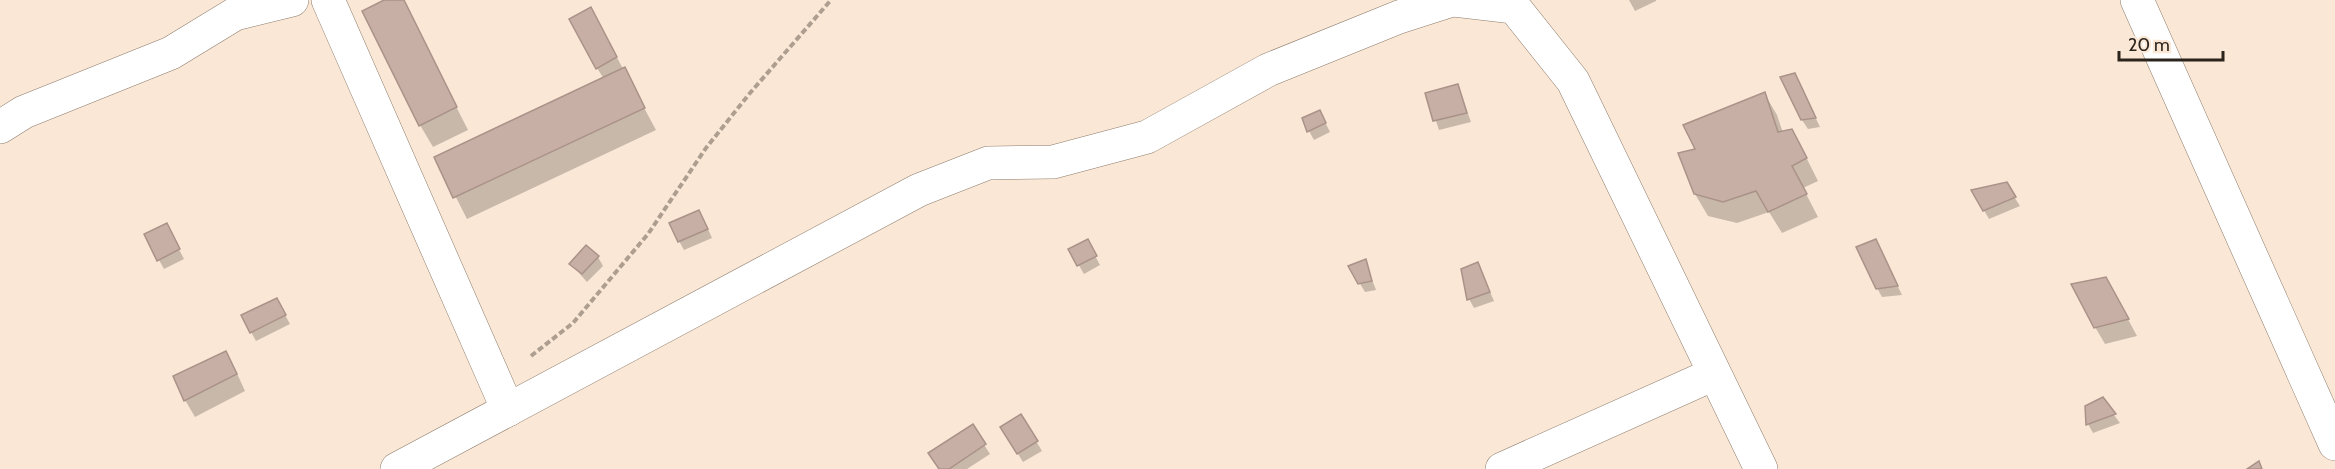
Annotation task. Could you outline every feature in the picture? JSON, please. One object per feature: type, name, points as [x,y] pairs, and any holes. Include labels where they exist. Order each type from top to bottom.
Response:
[{"type":"street","points":[[0,128],[24,112],[171,53],[235,14],[292,0]]},
{"type":"street","points":[[328,0],[502,397]]},
{"type":"street","points":[[398,469],[502,397],[919,190],[988,163],[1053,162],[1147,137],[1269,70],[1399,17],[1453,0],[1514,7],[1573,81],[1761,469]]},
{"type":"street","points":[[2143,2],[2335,444]]},
{"type":"street","points":[[1502,469],[1714,374]]},
{"type":"path","points":[[502,397],[573,322],[648,234],[706,148],[750,93],[831,0]]},
{"type":"building","points":[[384,0],[404,0],[457,107],[419,126],[362,11]]},
{"type":"building","points":[[591,7],[617,57],[596,69],[569,19]]},
{"type":"building","points":[[625,67],[645,108],[453,198],[434,157]]},
{"type":"building","points":[[1795,73],[1816,118],[1801,120],[1780,77]]},
{"type":"building","points":[[1458,84],[1467,113],[1433,121],[1425,93]]},
{"type":"building","points":[[1765,92],[1778,132],[1792,129],[1807,158],[1792,166],[1807,194],[1768,212],[1756,191],[1723,202],[1694,194],[1678,153],[1695,149],[1683,125]]},
{"type":"building","points":[[1320,110],[1326,123],[1307,132],[1302,118]]},
{"type":"building","points":[[2007,182],[2016,197],[1983,211],[1971,190]]},
{"type":"building","points":[[699,210],[708,229],[678,242],[669,223]]},
{"type":"building","points":[[167,223],[180,249],[157,261],[144,234]]},
{"type":"building","points":[[1088,239],[1097,256],[1077,266],[1068,249]]},
{"type":"building","points":[[1876,239],[1898,286],[1876,289],[1856,247]]},
{"type":"building","points":[[586,245],[599,256],[582,274],[569,264]]},
{"type":"building","points":[[1366,259],[1372,281],[1358,284],[1348,266]]},
{"type":"building","points":[[1478,262],[1490,292],[1467,300],[1461,269]]},
{"type":"building","points":[[2106,277],[2129,319],[2094,328],[2071,284]]},
{"type":"building","points":[[277,298],[286,315],[250,333],[241,315]]},
{"type":"building","points":[[226,351],[237,374],[184,401],[173,376]]},
{"type":"building","points":[[2103,397],[2116,414],[2086,425],[2085,406]]},
{"type":"building","points":[[1021,414],[1038,441],[1017,454],[1000,427]]},
{"type":"building","points":[[973,424],[986,444],[949,469],[939,469],[928,453]]},
{"type":"building","points":[[2259,461],[2262,469],[2247,469]]}]
